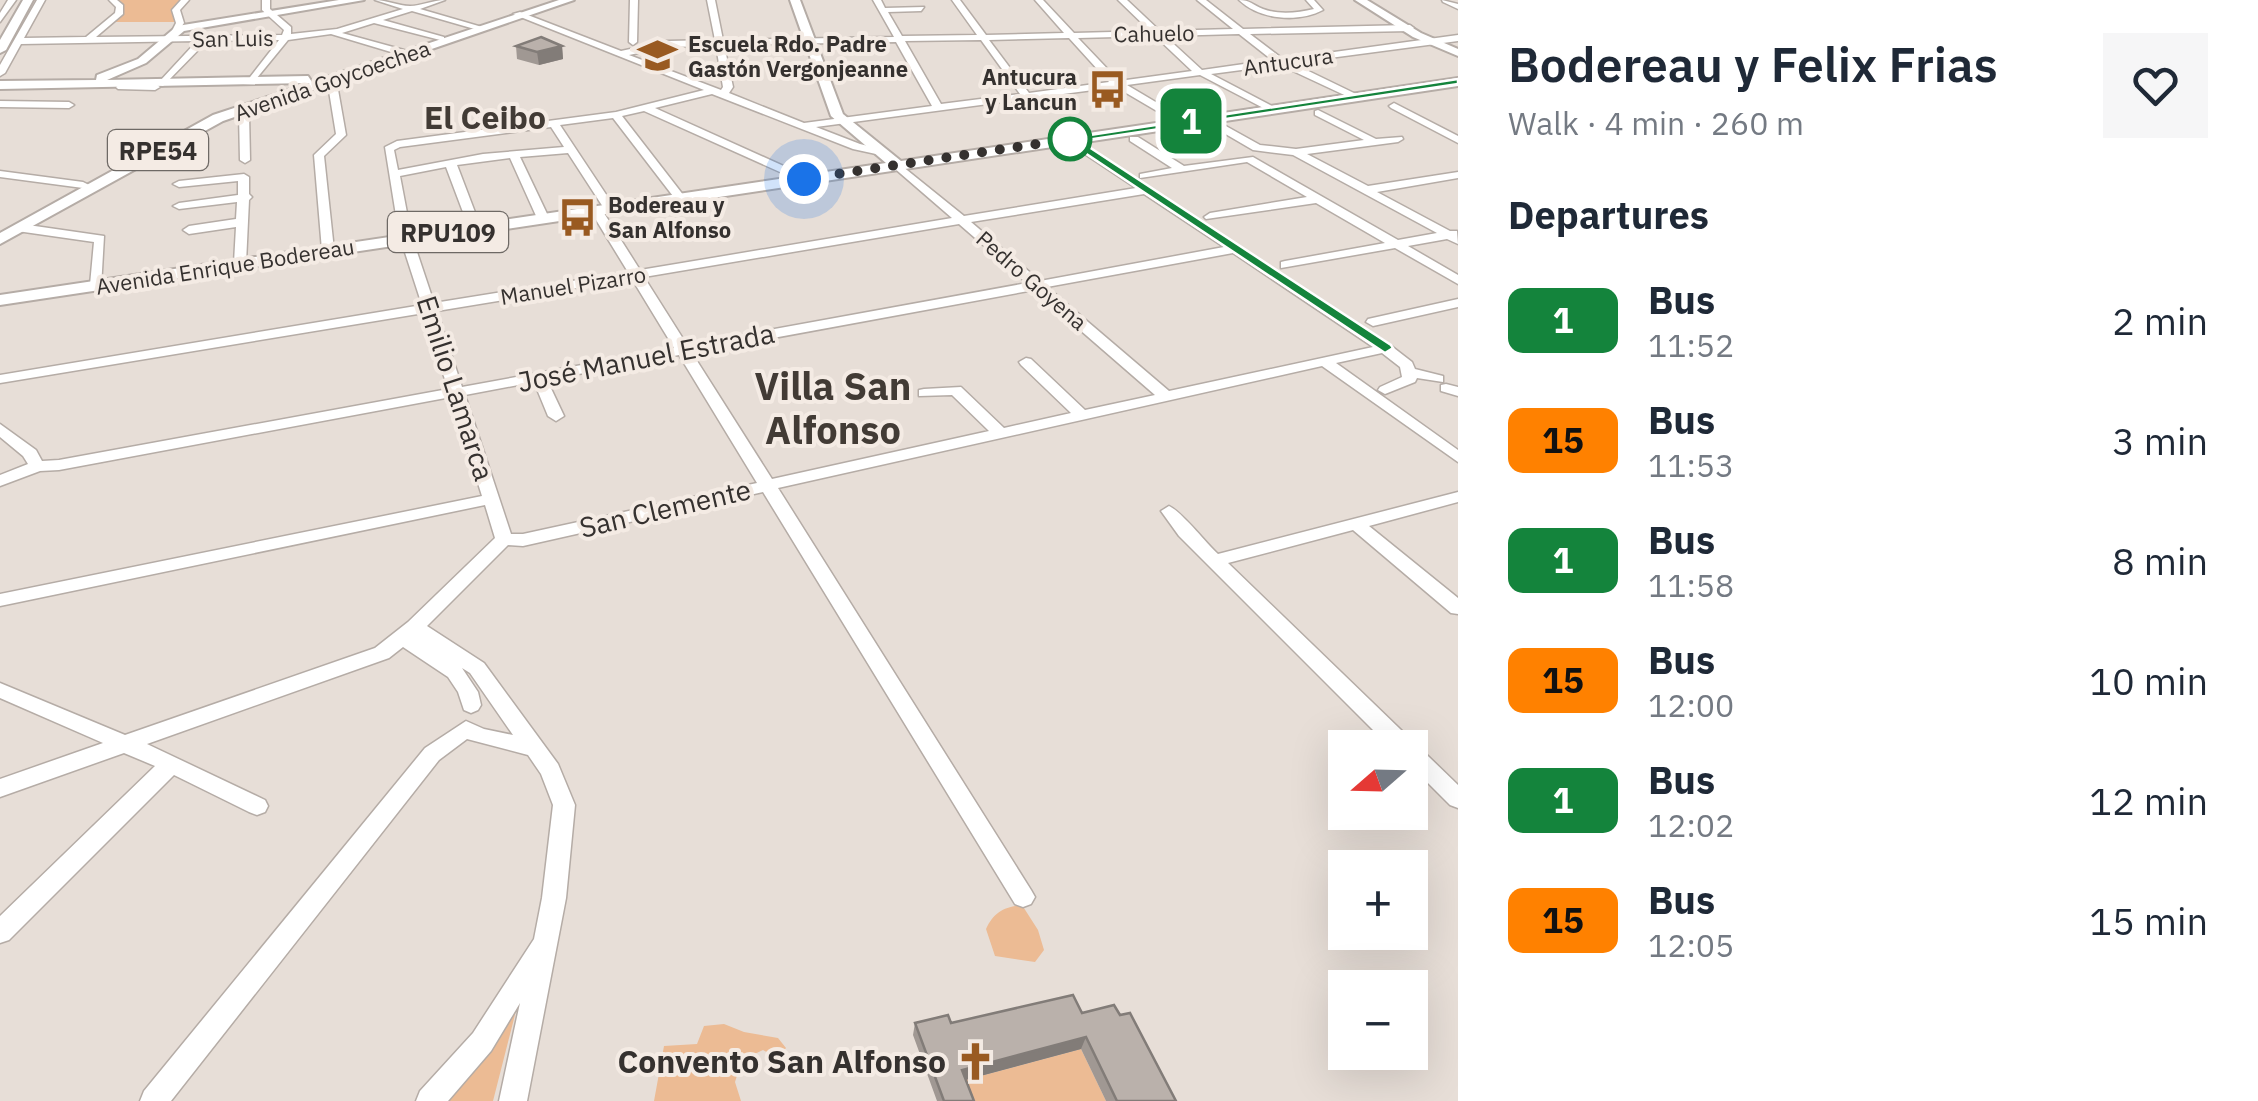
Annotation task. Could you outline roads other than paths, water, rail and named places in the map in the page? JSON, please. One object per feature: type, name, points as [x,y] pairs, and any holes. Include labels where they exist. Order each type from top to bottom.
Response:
[{"type":"main road","points":[[0,40],[26,0]]},
{"type":"main road","points":[[0,50],[26,0]]},
{"type":"main road","points":[[83,83],[133,66],[171,35],[359,0]]},
{"type":"main road","name":"Avenida Goycoechea","points":[[0,235],[21,228],[198,127],[401,52],[527,14],[558,0]]},
{"type":"main road","name":"Avenida Goycoechea","points":[[0,235],[198,122],[569,0]]},
{"type":"main road","points":[[794,0],[842,121],[897,165]]},
{"type":"main road","points":[[1362,0],[1458,52]]},
{"type":"main road","points":[[4,84],[320,81]]},
{"type":"main road","name":"Avenida Enrique Bodereau","points":[[0,300],[1070,139],[1187,122],[1223,121],[1270,109],[1458,82]]},
{"type":"street","points":[[0,20],[12,0]]},
{"type":"street","points":[[0,73],[41,0]]},
{"type":"street","points":[[88,40],[119,14],[120,8],[113,0]]},
{"type":"street","points":[[171,35],[180,23],[176,10],[185,0]]},
{"type":"street","points":[[252,81],[288,29],[269,14],[264,5],[266,0]]},
{"type":"street","points":[[379,0],[478,27]]},
{"type":"street","name":"San Luis","points":[[19,41],[171,35],[286,37],[333,32],[441,0]]},
{"type":"street","points":[[633,42],[634,0]]},
{"type":"street","points":[[711,0],[728,87],[648,110],[554,124],[636,274],[764,486],[1023,897]]},
{"type":"street","points":[[877,0],[939,109]]},
{"type":"street","points":[[956,0],[1027,97]]},
{"type":"street","points":[[1040,0],[1118,84],[1187,122]]},
{"type":"street","points":[[1122,0],[1201,72],[1270,109]]},
{"type":"street","points":[[1201,0],[1280,62],[1355,97]]},
{"type":"street","points":[[1243,0],[1258,10],[1295,15],[1319,10],[1310,0]]},
{"type":"street","points":[[1446,0],[1458,7]]},
{"type":"street","points":[[883,10],[921,9]]},
{"type":"street","points":[[527,14],[600,38],[668,44]]},
{"type":"street","points":[[527,14],[717,93],[876,150]]},
{"type":"street","points":[[1295,15],[1316,30]]},
{"type":"street","points":[[373,20],[441,40]]},
{"type":"street","name":"Cahuelo","points":[[668,44],[1408,28]]},
{"type":"street","points":[[333,32],[401,52]]},
{"type":"street","points":[[159,85],[205,38]]},
{"type":"street","points":[[600,38],[618,51],[668,44]]},
{"type":"street","name":"Antucura","points":[[803,126],[1458,38]]},
{"type":"street","points":[[618,51],[633,42]]},
{"type":"street","points":[[320,81],[332,84],[341,135],[319,155],[328,250]]},
{"type":"street","points":[[121,87],[139,85]]},
{"type":"street","points":[[120,104],[139,85]]},
{"type":"street","points":[[1374,94],[1398,105],[1394,108],[1458,136]]},
{"type":"street","points":[[0,104],[69,105]]},
{"type":"street","points":[[240,110],[244,113],[245,160]]},
{"type":"street","points":[[648,110],[804,179]]},
{"type":"street","points":[[1318,113],[1372,140]]},
{"type":"street","points":[[616,115],[680,198]]},
{"type":"street","points":[[1223,121],[1253,153],[1318,200],[1458,280]]},
{"type":"street","name":"Emilio Lamarca","points":[[504,539],[408,238],[391,146],[554,124]]},
{"type":"street","points":[[1070,139],[1145,182],[1234,249],[1385,348],[1410,376],[1447,385]]},
{"type":"street","points":[[1253,153],[1296,152],[1398,139]]},
{"type":"street","points":[[1134,140],[1182,170]]},
{"type":"street","points":[[394,174],[483,158],[570,150]]},
{"type":"street","points":[[1296,152],[1455,236]]},
{"type":"street","name":"Manuel Pizarro","points":[[0,379],[963,220],[1145,182],[1253,153]]},
{"type":"street","points":[[515,158],[543,218]]},
{"type":"street","points":[[451,165],[475,228]]},
{"type":"street","name":"Pedro Goyena","points":[[897,165],[1167,397]]},
{"type":"street","points":[[0,174],[84,185]]},
{"type":"street","points":[[1366,190],[1458,174]]},
{"type":"street","points":[[179,184],[244,177],[240,263]]},
{"type":"street","points":[[179,206],[246,197]]},
{"type":"street","points":[[1210,217],[1318,200]]},
{"type":"street","points":[[189,230],[243,222]]},
{"type":"street","points":[[21,228],[100,240],[96,285]]},
{"type":"street","points":[[1285,266],[1455,236]]},
{"type":"street","name":"José Manuel Estrada","points":[[37,466],[1234,249]]},
{"type":"street","points":[[1372,322],[1458,304]]},
{"type":"street","name":"San Clemente","points":[[504,539],[524,540],[1385,348]]},
{"type":"street","points":[[1332,360],[1385,390],[1458,442]]},
{"type":"street","points":[[1332,360],[1458,456]]},
{"type":"street","points":[[1026,362],[1083,416]]},
{"type":"street","points":[[1385,390],[1410,376]]},
{"type":"street","points":[[539,377],[556,416]]},
{"type":"street","points":[[924,393],[956,390],[1001,434]]},
{"type":"street","points":[[0,430],[30,453],[37,466],[0,482]]},
{"type":"street","points":[[1216,561],[1458,497]]},
{"type":"street","points":[[0,600],[491,499]]},
{"type":"street","points":[[1169,512],[1388,730]]},
{"type":"street","points":[[1356,524],[1458,608]]},
{"type":"street","points":[[0,788],[365,660],[410,633],[504,539]]},
{"type":"street","points":[[410,633],[455,650],[477,668],[558,783],[564,805],[548,936],[513,1101]]},
{"type":"street","points":[[410,633],[457,672],[467,687],[468,717],[480,736],[515,740],[536,749]]},
{"type":"street","points":[[0,690],[257,806]]},
{"type":"street","points":[[154,1101],[432,754],[468,717],[502,701]]},
{"type":"street","points":[[0,932],[171,764]]},
{"type":"street","points":[[1428,770],[1458,799]]},
{"type":"street","points":[[430,1101],[482,1042],[548,936]]},
{"type":"place","name":"Escuela Rdo. Padre Gastón Vergonjeanne","points":[[658,56]]},
{"type":"place","name":"Antucura y Lancun","points":[[1107,89]]},
{"type":"place","name":"Bodereau y San Alfonso","points":[[578,217]]},
{"type":"place","name":"Convento San Alfonso","points":[[976,1061]]},
{"type":"district","name":"El Ceibo","points":[[485,117]]},
{"type":"district","name":"Villa San Alfonso","points":[[833,407]]}]
